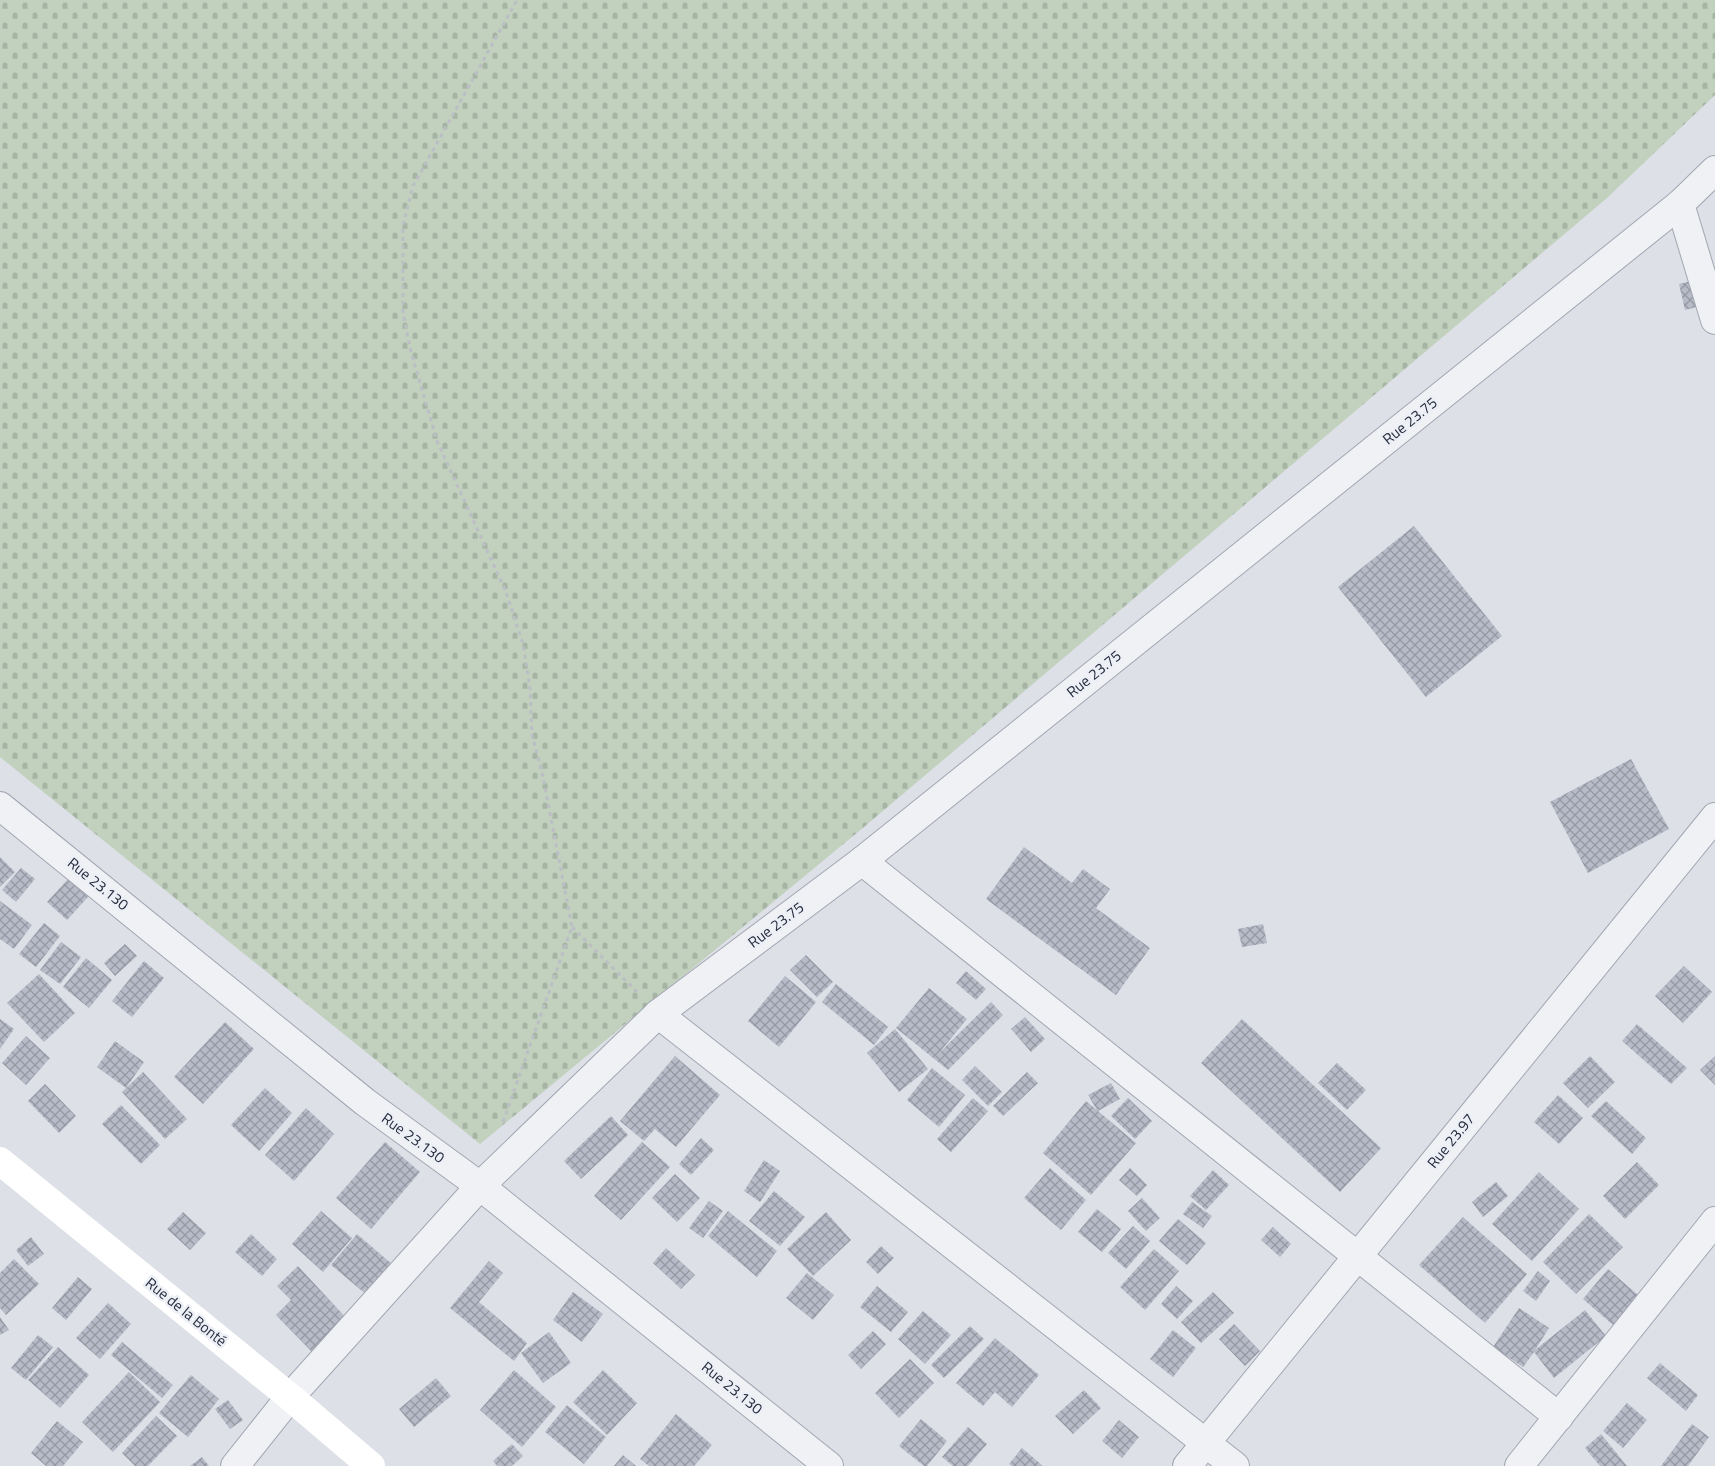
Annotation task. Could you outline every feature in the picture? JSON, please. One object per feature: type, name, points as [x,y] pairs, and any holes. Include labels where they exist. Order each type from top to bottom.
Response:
[{"type":"street","name":"Rue 23.75","points":[[235,1466],[290,1397],[480,1186],[658,1014],[862,861],[1680,204],[1715,170]]},
{"type":"street","points":[[1680,204],[1715,320]]},
{"type":"street","name":"Rue 23.130","points":[[0,806],[365,1102],[480,1186],[829,1466]]},
{"type":"street","name":"Rue 23.97","points":[[1187,1466],[1715,817]]},
{"type":"street","points":[[862,861],[1559,1417]]},
{"type":"street","points":[[658,1014],[1235,1466]]},
{"type":"street","name":"Rue de la Bonté","points":[[0,1160],[290,1397],[371,1466]]},
{"type":"street","points":[[1519,1466],[1715,1221]]},
{"type":"path","points":[[500,1130],[572,927],[546,790],[532,735],[530,688],[523,644],[506,592],[437,441],[411,352],[403,314],[403,225],[414,186],[517,0]]},
{"type":"path","points":[[572,927],[658,1014]]},
{"type":"green space","points":[[0,0],[1715,0],[1715,95],[1607,198],[864,827],[480,1144],[0,757]]},
{"type":"building","points":[[1691,281],[1697,307],[1685,310],[1679,284]]},
{"type":"building","points":[[1414,526],[1502,636],[1426,697],[1338,587]]},
{"type":"building","points":[[1631,759],[1669,829],[1588,873],[1550,802]]},
{"type":"building","points":[[1024,847],[1072,883],[1083,869],[1110,889],[1096,908],[1150,948],[1116,995],[986,899]]},
{"type":"building","points":[[0,857],[15,872],[0,887]]},
{"type":"building","points":[[21,868],[35,879],[16,902],[2,890]]},
{"type":"building","points":[[68,879],[88,897],[67,920],[47,902]]},
{"type":"building","points":[[0,901],[32,925],[14,949],[0,939]]},
{"type":"building","points":[[44,923],[60,936],[36,967],[19,954]]},
{"type":"building","points":[[1263,924],[1267,943],[1242,947],[1238,929]]},
{"type":"building","points":[[61,942],[81,957],[60,984],[40,970]]},
{"type":"building","points":[[125,944],[137,956],[115,976],[104,963]]},
{"type":"building","points":[[806,955],[833,982],[817,997],[790,970]]},
{"type":"building","points":[[86,958],[112,980],[89,1008],[63,987]]},
{"type":"building","points":[[144,961],[164,978],[132,1017],[112,1001]]},
{"type":"building","points":[[1684,966],[1712,992],[1683,1023],[1655,996]]},
{"type":"building","points":[[966,971],[986,989],[976,1000],[956,983]]},
{"type":"building","points":[[39,974],[75,1013],[44,1042],[7,1003]]},
{"type":"building","points":[[785,976],[816,1002],[779,1047],[748,1021]]},
{"type":"building","points":[[836,984],[888,1027],[874,1045],[822,1002]]},
{"type":"building","points":[[929,988],[967,1019],[939,1053],[991,1002],[1003,1015],[948,1070],[896,1028]]},
{"type":"building","points":[[1025,1017],[1045,1039],[1031,1052],[1011,1029]]},
{"type":"building","points":[[0,1019],[14,1029],[0,1049]]},
{"type":"building","points":[[1242,1019],[1381,1148],[1340,1192],[1201,1063]]},
{"type":"building","points":[[225,1022],[254,1049],[203,1104],[174,1077]]},
{"type":"building","points":[[1637,1024],[1687,1068],[1671,1084],[1622,1041]]},
{"type":"building","points":[[895,1029],[928,1069],[899,1092],[867,1053]]},
{"type":"building","points":[[26,1036],[50,1058],[26,1085],[2,1063]]},
{"type":"building","points":[[115,1041],[144,1062],[126,1088],[97,1067]]},
{"type":"building","points":[[675,1056],[720,1095],[676,1147],[655,1129],[644,1141],[620,1121]]},
{"type":"building","points":[[1590,1056],[1615,1082],[1588,1108],[1563,1083]]},
{"type":"building","points":[[1715,1056],[1715,1085],[1700,1070]]},
{"type":"building","points":[[1337,1063],[1366,1090],[1347,1110],[1318,1083]]},
{"type":"building","points":[[975,1066],[1002,1092],[988,1106],[962,1080]]},
{"type":"building","points":[[932,1068],[965,1095],[939,1127],[907,1100]]},
{"type":"building","points":[[143,1072],[187,1119],[165,1139],[122,1092]]},
{"type":"building","points":[[1027,1072],[1038,1083],[1003,1116],[993,1106]]},
{"type":"building","points":[[1111,1083],[1120,1099],[1098,1111],[1136,1143],[1091,1195],[1043,1153],[1086,1101],[1097,1110],[1088,1095]]},
{"type":"building","points":[[45,1084],[76,1116],[59,1133],[28,1101]]},
{"type":"building","points":[[265,1088],[292,1113],[259,1151],[231,1125]]},
{"type":"building","points":[[1558,1095],[1583,1118],[1559,1144],[1534,1122]]},
{"type":"building","points":[[973,1098],[988,1111],[951,1152],[937,1139]]},
{"type":"building","points":[[1128,1098],[1152,1121],[1135,1139],[1111,1116]]},
{"type":"building","points":[[1606,1101],[1646,1138],[1632,1154],[1591,1116]]},
{"type":"building","points":[[121,1105],[160,1145],[141,1164],[102,1124]]},
{"type":"building","points":[[306,1108],[334,1134],[294,1181],[265,1155]]},
{"type":"building","points":[[611,1116],[628,1135],[581,1179],[564,1161]]},
{"type":"building","points":[[701,1138],[714,1150],[691,1175],[679,1164]]},
{"type":"building","points":[[385,1142],[420,1172],[371,1229],[336,1198]]},
{"type":"building","points":[[642,1142],[670,1167],[621,1220],[594,1196]]},
{"type":"building","points":[[764,1160],[780,1171],[760,1202],[744,1191]]},
{"type":"building","points":[[1637,1162],[1659,1185],[1625,1219],[1603,1196]]},
{"type":"building","points":[[1050,1168],[1086,1200],[1061,1230],[1024,1198]]},
{"type":"building","points":[[1130,1168],[1147,1185],[1137,1196],[1119,1180]]},
{"type":"building","points":[[1213,1170],[1229,1185],[1206,1210],[1190,1196]]},
{"type":"building","points":[[1539,1172],[1579,1209],[1532,1261],[1492,1224]]},
{"type":"building","points":[[675,1174],[700,1198],[677,1222],[652,1198]]},
{"type":"building","points":[[1496,1182],[1508,1196],[1483,1217],[1472,1202]]},
{"type":"building","points":[[774,1191],[805,1217],[780,1246],[749,1221]]},
{"type":"building","points":[[1142,1198],[1160,1218],[1146,1231],[1128,1211]]},
{"type":"building","points":[[709,1201],[723,1211],[703,1238],[689,1228]]},
{"type":"building","points":[[1192,1202],[1212,1216],[1203,1228],[1183,1214]]},
{"type":"building","points":[[1097,1209],[1121,1229],[1102,1252],[1078,1232]]},
{"type":"building","points":[[321,1211],[352,1238],[323,1272],[292,1244]]},
{"type":"building","points":[[728,1211],[777,1251],[757,1277],[708,1236]]},
{"type":"building","points":[[183,1212],[206,1233],[190,1250],[167,1229]]},
{"type":"building","points":[[826,1212],[851,1240],[813,1276],[787,1249]]},
{"type":"building","points":[[1589,1214],[1623,1247],[1576,1294],[1543,1262]]},
{"type":"building","points":[[1463,1217],[1527,1274],[1485,1323],[1419,1265]]},
{"type":"building","points":[[1178,1219],[1206,1243],[1187,1265],[1159,1241]]},
{"type":"building","points":[[1133,1226],[1150,1241],[1126,1269],[1108,1253]]},
{"type":"building","points":[[1273,1227],[1291,1244],[1280,1257],[1261,1240]]},
{"type":"building","points":[[251,1234],[277,1259],[262,1276],[235,1252]]},
{"type":"building","points":[[357,1234],[393,1265],[367,1295],[331,1265]]},
{"type":"building","points":[[31,1237],[44,1254],[28,1266],[16,1250]]},
{"type":"building","points":[[881,1246],[894,1258],[878,1274],[866,1262]]},
{"type":"building","points":[[666,1248],[695,1275],[681,1289],[653,1263]]},
{"type":"building","points":[[1154,1249],[1179,1271],[1145,1310],[1120,1287]]},
{"type":"building","points":[[14,1259],[39,1284],[6,1315],[0,1308],[0,1273]]},
{"type":"building","points":[[489,1261],[503,1273],[479,1302],[527,1343],[514,1361],[450,1308]]},
{"type":"building","points":[[298,1266],[348,1320],[313,1353],[276,1315],[291,1300],[277,1286]]},
{"type":"building","points":[[1608,1269],[1638,1295],[1613,1325],[1583,1299]]},
{"type":"building","points":[[1538,1271],[1550,1281],[1536,1301],[1523,1291]]},
{"type":"building","points":[[807,1273],[834,1295],[813,1320],[786,1298]]},
{"type":"building","points":[[78,1277],[92,1289],[66,1320],[52,1308]]},
{"type":"building","points":[[877,1286],[908,1312],[891,1332],[860,1307]]},
{"type":"building","points":[[1176,1286],[1193,1301],[1177,1319],[1161,1304]]},
{"type":"building","points":[[573,1292],[603,1314],[582,1342],[553,1320]]},
{"type":"building","points":[[1213,1292],[1234,1313],[1201,1343],[1181,1322]]},
{"type":"building","points":[[108,1303],[131,1324],[100,1359],[76,1338]]},
{"type":"building","points":[[1519,1308],[1549,1328],[1535,1350],[1585,1310],[1606,1336],[1554,1378],[1534,1352],[1523,1367],[1493,1347]]},
{"type":"building","points":[[923,1311],[951,1335],[925,1364],[898,1339]]},
{"type":"building","points":[[0,1317],[9,1330],[0,1335]]},
{"type":"building","points":[[1234,1324],[1260,1351],[1245,1366],[1219,1339]]},
{"type":"building","points":[[970,1326],[984,1339],[944,1378],[931,1365]]},
{"type":"building","points":[[1173,1330],[1196,1348],[1173,1377],[1150,1359]]},
{"type":"building","points":[[873,1331],[886,1344],[861,1369],[848,1355]]},
{"type":"building","points":[[549,1332],[571,1363],[543,1383],[521,1353]]},
{"type":"building","points":[[38,1335],[53,1347],[26,1380],[11,1368]]},
{"type":"building","points":[[995,1338],[1039,1375],[1012,1407],[995,1392],[983,1406],[956,1383]]},
{"type":"building","points":[[122,1342],[173,1385],[162,1398],[111,1355]]},
{"type":"building","points":[[58,1347],[89,1375],[60,1408],[28,1380]]},
{"type":"building","points":[[910,1359],[934,1383],[899,1418],[875,1393]]},
{"type":"building","points":[[1660,1363],[1698,1395],[1686,1411],[1647,1378]]},
{"type":"building","points":[[514,1370],[556,1407],[522,1447],[480,1410]]},
{"type":"building","points":[[603,1370],[637,1403],[607,1435],[573,1402]]},
{"type":"building","points":[[129,1372],[160,1402],[113,1452],[82,1422]]},
{"type":"building","points":[[191,1375],[219,1399],[188,1437],[159,1413]]},
{"type":"building","points":[[436,1378],[451,1396],[414,1427],[399,1409]]},
{"type":"building","points":[[1084,1390],[1101,1408],[1073,1434],[1055,1416]]},
{"type":"building","points":[[228,1400],[243,1420],[230,1429],[215,1409]]},
{"type":"building","points":[[1627,1403],[1647,1420],[1623,1448],[1603,1431]]},
{"type":"building","points":[[567,1405],[606,1437],[584,1464],[545,1432]]},
{"type":"building","points":[[676,1414],[712,1445],[694,1466],[649,1466],[640,1459]]},
{"type":"building","points":[[156,1416],[177,1436],[148,1466],[135,1466],[122,1453]]},
{"type":"building","points":[[921,1419],[947,1441],[927,1466],[924,1466],[899,1446]]},
{"type":"building","points":[[1119,1420],[1139,1437],[1122,1458],[1102,1441]]},
{"type":"building","points":[[57,1421],[83,1442],[63,1466],[46,1466],[31,1453]]},
{"type":"building","points":[[1692,1424],[1709,1437],[1688,1466],[1661,1466]]},
{"type":"building","points":[[968,1427],[987,1444],[968,1466],[953,1466],[942,1457]]},
{"type":"building","points":[[1601,1434],[1627,1466],[1600,1466],[1585,1448]]},
{"type":"building","points":[[512,1444],[523,1456],[512,1466],[497,1466],[493,1461]]},
{"type":"building","points":[[1022,1448],[1043,1466],[1012,1466],[1009,1464]]},
{"type":"building","points":[[623,1455],[636,1466],[614,1466]]},
{"type":"building","points":[[202,1457],[209,1466],[190,1466]]}]
